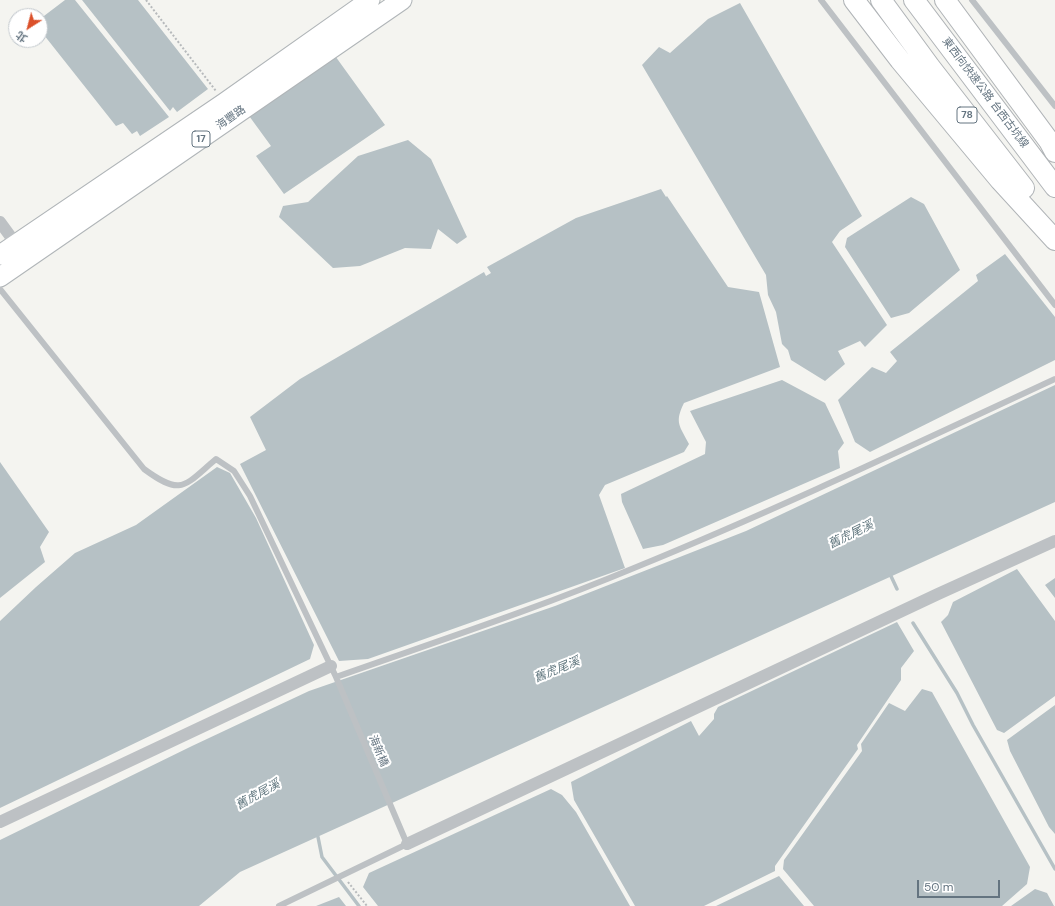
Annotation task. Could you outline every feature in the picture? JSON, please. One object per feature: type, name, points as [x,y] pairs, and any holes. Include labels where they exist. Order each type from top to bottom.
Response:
[{"type":"highway","points":[[854,0],[900,60],[1000,180],[1055,240]]},
{"type":"highway","name":"78","points":[[881,0],[930,67],[1055,229]]},
{"type":"highway","name":"東西向快速公路 台西古坑線","points":[[914,0],[1055,187]]},
{"type":"highway","points":[[945,0],[1050,141],[1055,152]]},
{"type":"main road","name":"海豐路","points":[[0,255],[224,103],[370,0]]},
{"type":"main road","name":"海豐路","points":[[0,277],[402,0]]},
{"type":"street","points":[[0,222],[16,244]]},
{"type":"street","points":[[407,844],[931,597],[1055,541]]},
{"type":"street","points":[[0,822],[333,671]]},
{"type":"lane","points":[[821,0],[1055,305]]},
{"type":"lane","points":[[972,0],[1055,106]]},
{"type":"lane","name":"海新橋","points":[[0,288],[144,469],[160,481],[175,486],[187,484],[216,458],[234,471],[250,496],[333,671],[407,844]]},
{"type":"lane","points":[[333,671],[528,609],[633,569],[859,470],[1055,379]]},
{"type":"lane","points":[[280,906],[407,844]]},
{"type":"path","points":[[146,0],[224,103]]},
{"type":"path","points":[[343,875],[367,906]]},
{"type":"water","points":[[65,0],[75,0],[169,117],[140,136],[137,131],[132,134],[123,123],[116,126],[48,40],[48,13]]},
{"type":"water","points":[[82,0],[138,0],[208,89],[177,112],[173,107],[170,111]]},
{"type":"water","points":[[740,3],[862,216],[840,231],[832,242],[887,325],[865,347],[860,341],[838,351],[845,364],[825,381],[791,360],[788,350],[782,344],[776,312],[768,295],[766,275],[642,65],[659,47],[670,53],[708,19]]},
{"type":"water","points":[[333,53],[385,125],[284,194],[256,156],[271,146],[244,109]]},
{"type":"water","points":[[408,140],[431,159],[467,237],[457,244],[438,229],[431,249],[405,248],[360,266],[333,268],[279,217],[283,206],[308,202],[358,156]]},
{"type":"water","points":[[661,189],[728,287],[759,292],[780,367],[684,403],[679,415],[679,424],[689,444],[684,452],[605,485],[599,495],[625,568],[368,659],[339,661],[240,464],[266,450],[250,417],[300,379],[484,272],[486,276],[491,273],[487,267],[576,218]]},
{"type":"water","points":[[911,197],[924,204],[960,270],[909,313],[891,318],[845,247],[847,238]]},
{"type":"water","points":[[1005,254],[1055,317],[1055,360],[870,452],[855,442],[838,400],[872,367],[886,373],[897,361],[890,352],[978,281],[976,275]]},
{"type":"water","points":[[782,380],[825,403],[844,443],[838,451],[840,468],[663,545],[643,549],[622,502],[621,494],[705,454],[706,442],[690,411]]},
{"type":"water","name":"舊虎尾溪","points":[[1055,385],[1055,502],[240,872],[199,906],[0,906],[0,840],[192,746],[309,691],[555,606],[746,531]]},
{"type":"water","points":[[0,462],[49,532],[40,547],[45,562],[0,598]]},
{"type":"water","points":[[217,467],[230,473],[256,518],[314,645],[310,659],[0,808],[0,621],[75,553],[136,525]]},
{"type":"water","points":[[1017,569],[1055,621],[1055,696],[1004,733],[997,730],[941,622],[948,615],[953,602]]},
{"type":"water","points":[[1055,578],[1055,598],[1045,585]]},
{"type":"water","points":[[897,622],[914,651],[901,668],[901,680],[857,745],[858,749],[775,866],[775,871],[704,906],[635,906],[574,800],[571,782],[691,721],[699,736],[714,719],[714,714],[718,707]]},
{"type":"water","points":[[922,689],[932,692],[1030,867],[1027,884],[1002,906],[814,906],[783,869],[784,860],[862,751],[861,744],[889,703],[905,711]]},
{"type":"water","points":[[1055,705],[1055,834],[1049,827],[1010,751],[1007,740]]},
{"type":"water","points":[[551,789],[562,795],[576,812],[630,906],[378,906],[363,887],[369,873]]},
{"type":"water","points":[[779,876],[804,906],[716,906]]},
{"type":"water","points":[[1035,889],[1047,893],[1054,906],[1011,906]]},
{"type":"water","points":[[339,897],[346,906],[316,906]]},
{"type":"waterway","points":[[890,574],[897,589]]},
{"type":"waterway","points":[[913,623],[957,693],[973,725],[1055,869]]},
{"type":"waterway","points":[[318,837],[322,857],[359,906]]}]
